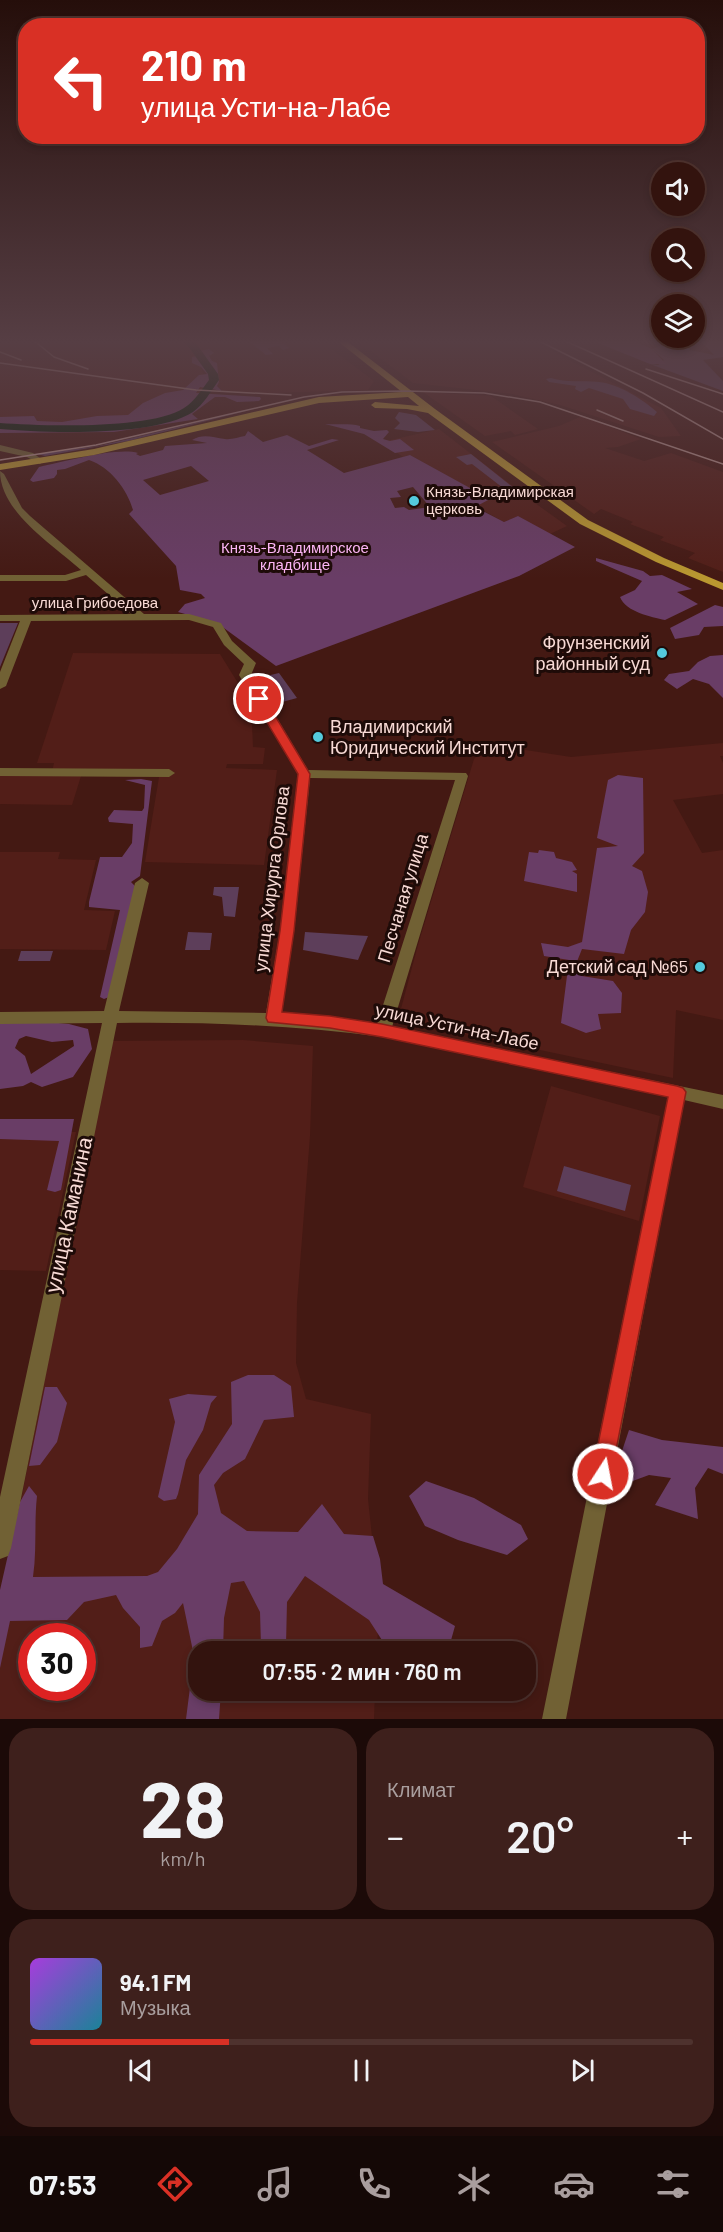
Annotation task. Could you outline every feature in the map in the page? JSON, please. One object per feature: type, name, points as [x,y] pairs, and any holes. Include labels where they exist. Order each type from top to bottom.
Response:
[{"type":"main road","points":[[4,467],[94,452],[233,419]]},
{"type":"main road","points":[[443,419],[584,522],[660,560],[723,587]]},
{"type":"street","points":[[0,448],[30,455],[40,461]]},
{"type":"street","points":[[4,467],[12,458],[12,451]]},
{"type":"street","points":[[0,474],[18,509],[142,618]]},
{"type":"street","points":[[0,578],[66,578],[87,571]]},
{"type":"street","name":"улица Грибоедова","points":[[0,618],[189,617]]},
{"type":"street","name":"улица Хирурга Орлова","points":[[189,617],[217,625],[228,643],[250,663],[245,675],[304,774],[287,931],[273,1018]]},
{"type":"street","points":[[0,686],[27,618]]},
{"type":"street","points":[[0,772],[169,773]]},
{"type":"street","name":"Песчаная улица","points":[[304,774],[462,776],[382,1031]]},
{"type":"street","name":"улица Каманина","points":[[0,1548],[7,1477],[141,883]]},
{"type":"street","name":"улица Усти-на-Лабе","points":[[0,1018],[273,1018],[330,1022],[723,1102]]},
{"type":"street","points":[[554,1719],[677,1092]]},
{"type":"shaded area","points":[[0,419],[136,419],[57,425],[0,423]]},
{"type":"shaded area","points":[[214,419],[128,441],[45,456],[37,454],[98,446]]},
{"type":"shaded area","points":[[396,419],[421,419],[435,430],[418,432],[394,429],[400,423]]},
{"type":"shaded area","points":[[461,419],[524,419],[538,429],[515,435],[511,431],[485,436]]},
{"type":"shaded area","points":[[575,419],[590,419],[641,439],[618,447],[605,448],[644,461],[671,453],[723,472],[723,572],[688,558],[695,553],[660,540],[664,537],[630,524],[633,522],[601,509],[594,514],[492,442],[559,426]]},
{"type":"shaded area","points":[[604,419],[669,419],[681,436],[659,437]]},
{"type":"shaded area","points":[[439,429],[567,526],[550,534],[518,516],[504,522],[475,506],[489,499],[410,455],[403,457],[382,442]]},
{"type":"shaded area","points":[[471,454],[516,489],[507,491],[472,464],[467,465],[456,457]]},
{"type":"shaded area","points":[[0,623],[18,623],[0,667]]},
{"type":"shaded area","points":[[73,653],[220,654],[246,696],[238,701],[252,724],[253,747],[265,748],[263,764],[227,764],[226,768],[277,770],[264,865],[145,862],[159,777],[81,776],[72,805],[0,804],[0,775],[51,776],[54,763],[37,763]]},
{"type":"shaded area","points":[[279,673],[297,698],[275,704],[258,678]]},
{"type":"shaded area","points":[[723,743],[723,756],[720,756],[723,763],[723,794],[673,800],[702,853],[723,850],[723,1020],[676,1010],[673,1078],[398,1020],[474,759],[488,744],[571,757]]},
{"type":"shaded area","points":[[0,852],[60,852],[58,859],[96,860],[84,910],[115,911],[106,950],[0,949]]},
{"type":"shaded area","points":[[214,887],[239,887],[235,917],[224,916],[222,897],[213,895]]},
{"type":"shaded area","points":[[188,932],[212,933],[210,950],[185,950]]},
{"type":"shaded area","points":[[305,932],[368,936],[358,960],[303,950]]},
{"type":"shaded area","points":[[21,951],[53,951],[50,961],[18,961]]},
{"type":"shaded area","points":[[243,1040],[313,1046],[310,1136],[297,1303],[296,1363],[306,1399],[371,1414],[368,1499],[379,1603],[377,1641],[188,1641],[188,1701],[375,1701],[374,1719],[0,1719],[0,1607],[111,1041]]},
{"type":"shaded area","points":[[551,1086],[660,1116],[639,1221],[523,1187]]},
{"type":"shaded area","points":[[0,1131],[76,1132],[46,1271],[0,1270]]},
{"type":"shaded area","points":[[564,1166],[631,1185],[625,1211],[557,1191]]},
{"type":"green space","points":[[0,419],[62,422],[78,419],[197,419],[114,432],[0,433]]},
{"type":"green space","points":[[325,424],[356,425],[374,431],[387,430],[389,432],[383,439],[390,441],[400,439],[414,450],[395,453],[364,434]]},
{"type":"green space","name":"Князь-Владимирское кладбище","points":[[248,431],[263,442],[287,435],[309,446],[332,439],[339,440],[307,450],[344,473],[410,455],[490,499],[475,507],[504,522],[518,516],[575,547],[519,576],[276,666],[217,623],[178,612],[185,604],[205,598],[201,594],[180,590],[176,566],[129,514],[133,510],[127,494],[111,473],[89,460],[57,470],[54,478],[33,482],[30,480],[39,467],[89,456],[128,452],[138,453],[136,454],[140,456],[163,450],[165,446],[207,443],[192,440],[201,437],[232,439],[245,436]],"holes":[[[191,466],[209,481],[160,495],[143,480]],[[413,487],[430,507],[409,510],[404,507],[395,508],[390,498],[401,497],[397,491]]]},
{"type":"green space","points":[[596,558],[643,571],[650,576],[662,575],[692,589],[677,592],[698,604],[665,620],[633,610],[620,597],[635,590],[642,581],[596,561]]},
{"type":"green space","points":[[715,605],[723,607],[723,626],[704,627],[699,635],[675,639],[670,628]]},
{"type":"green space","points":[[723,655],[723,698],[709,684],[693,679],[677,689],[664,680],[669,674],[689,671],[698,662],[710,656]]},
{"type":"green space","points":[[618,775],[643,778],[644,853],[632,866],[642,871],[648,892],[645,912],[631,930],[624,954],[582,949],[576,964],[582,976],[613,981],[622,993],[621,1013],[598,1014],[601,1029],[586,1033],[561,1023],[569,960],[544,956],[541,943],[568,947],[582,942],[597,848],[618,846],[597,838],[608,780]]},
{"type":"green space","points":[[125,780],[152,781],[140,876],[131,882],[136,887],[109,997],[104,999],[100,997],[120,910],[89,907],[89,902],[100,857],[122,857],[132,843],[133,824],[109,822],[108,818],[114,810],[142,811],[145,785]]},
{"type":"green space","points":[[539,850],[554,852],[556,858],[572,862],[577,870],[572,871],[577,874],[577,892],[524,881],[529,852],[538,853]]},
{"type":"green space","points":[[48,1022],[88,1029],[92,1049],[73,1077],[42,1087],[31,1082],[23,1086],[0,1089],[0,1023]],"holes":[[[26,1036],[52,1042],[73,1040],[74,1046],[31,1074],[25,1056],[15,1048],[19,1039]]]},
{"type":"green space","points":[[0,1119],[74,1119],[61,1190],[55,1192],[47,1190],[59,1141],[0,1139]]},
{"type":"green space","points":[[248,1375],[274,1375],[291,1386],[294,1417],[264,1420],[245,1459],[223,1473],[214,1485],[221,1513],[247,1531],[298,1532],[322,1504],[344,1534],[373,1536],[380,1559],[383,1584],[455,1626],[451,1641],[383,1641],[369,1620],[305,1576],[287,1602],[286,1641],[261,1641],[260,1612],[244,1581],[231,1583],[224,1618],[223,1641],[191,1641],[183,1603],[175,1613],[162,1621],[152,1646],[140,1648],[140,1627],[123,1608],[116,1595],[84,1602],[67,1620],[10,1621],[0,1668],[0,1590],[20,1502],[29,1486],[37,1496],[33,1577],[147,1576],[158,1572],[177,1549],[198,1514],[199,1475],[232,1424],[231,1382]]},
{"type":"green space","points":[[45,1387],[57,1387],[67,1403],[57,1442],[40,1465],[29,1466]]},
{"type":"green space","points":[[188,1394],[217,1396],[211,1403],[203,1430],[186,1460],[176,1499],[164,1501],[158,1497],[175,1422],[169,1399]]},
{"type":"green space","points":[[629,1430],[662,1440],[723,1447],[723,1474],[708,1468],[695,1488],[698,1519],[655,1505],[671,1478],[649,1475],[630,1482],[623,1476],[621,1454]]},
{"type":"green space","points":[[426,1481],[474,1498],[521,1525],[528,1539],[507,1555],[458,1540],[425,1526],[409,1496]]},
{"type":"green space","points":[[188,1701],[220,1701],[219,1719],[186,1719]]},
{"type":"waterway","points":[[0,426],[96,427],[163,419]]},
{"type":"railway","points":[[0,460],[96,445],[208,419]]},
{"type":"railway","points":[[591,419],[723,464]]},
{"type":"railway","points":[[619,419],[623,421]]},
{"type":"railway","points":[[689,419],[723,439]]},
{"type":"place","name":"Князь-Владимирская церковь","points":[[414,501]]},
{"type":"place","name":"Фрунзенский районный суд","points":[[662,653]]},
{"type":"place","name":"Владимирский Юридический Институт","points":[[318,737]]},
{"type":"place","name":"Детский сад №65","points":[[700,967]]},
{"type":"route","points":[[259,699],[304,774],[287,931],[273,1018],[330,1022],[382,1031],[677,1092],[603,1474]]}]
